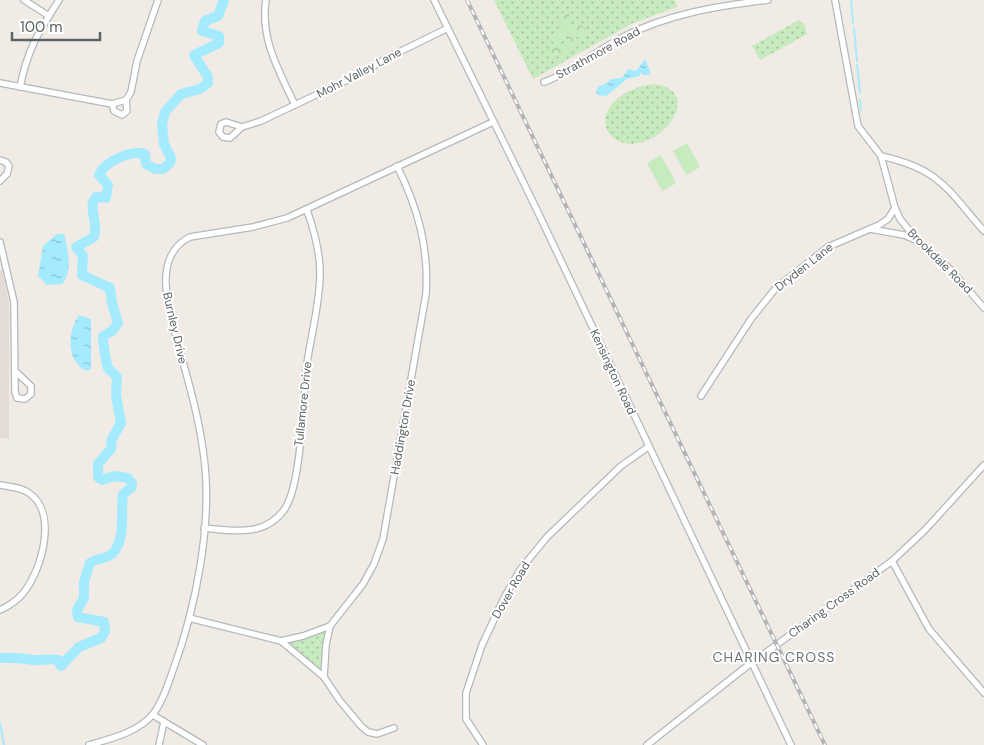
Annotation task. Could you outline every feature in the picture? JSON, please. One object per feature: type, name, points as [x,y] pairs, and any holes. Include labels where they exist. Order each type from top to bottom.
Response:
[{"type":"street","points":[[24,0],[49,16]]},
{"type":"street","points":[[20,87],[29,50],[59,0]]},
{"type":"street","points":[[112,104],[114,111],[122,114],[127,110],[126,100],[131,92],[138,54],[158,0]]},
{"type":"street","points":[[266,0],[264,23],[268,45],[295,105]]},
{"type":"street","name":"Kensington Road","points":[[434,0],[791,745]]},
{"type":"street","name":"Strathmore Road","points":[[544,82],[622,37],[652,24],[714,6],[768,0]]},
{"type":"street","name":"Brookdale Road","points":[[835,0],[858,126],[881,156],[895,208],[906,228],[951,270],[984,308]]},
{"type":"street","name":"Mohr Valley Lane","points":[[242,127],[254,124],[360,74],[389,57],[448,28]]},
{"type":"street","points":[[0,83],[112,104],[126,100]]},
{"type":"street","name":"Burnley Drive","points":[[89,745],[137,728],[153,715],[166,689],[189,618],[204,528],[206,502],[204,451],[169,306],[166,285],[169,261],[176,246],[190,238],[253,228],[307,210],[493,122]]},
{"type":"street","points":[[881,156],[908,162],[933,175],[949,190],[984,232]]},
{"type":"street","points":[[0,160],[6,162],[9,166],[7,174],[0,181]]},
{"type":"street","name":"Haddington Drive","points":[[330,626],[359,592],[379,553],[390,503],[426,294],[427,257],[423,232],[414,203],[397,166]]},
{"type":"street","name":"Dryden Lane","points":[[701,396],[751,319],[775,289],[828,247],[888,219],[895,208]]},
{"type":"street","name":"Tullamore Drive","points":[[204,528],[242,532],[257,529],[277,517],[292,494],[307,365],[319,284],[318,251],[307,210]]},
{"type":"street","points":[[870,229],[904,235],[918,241]]},
{"type":"street","points":[[0,242],[14,302],[15,396],[25,399],[31,394],[31,386],[15,371]]},
{"type":"street","name":"Dover Road","points":[[483,745],[466,719],[466,693],[479,652],[505,596],[527,560],[547,537],[622,466],[648,448]]},
{"type":"street","name":"Charing Cross Road","points":[[647,745],[751,664],[892,561],[925,530],[984,465]]},
{"type":"street","points":[[0,485],[30,493],[40,505],[44,524],[39,560],[31,581],[23,594],[0,610]]},
{"type":"street","points":[[892,561],[929,629],[984,693]]},
{"type":"street","points":[[189,618],[281,641],[324,677],[340,701],[365,729],[377,734],[394,728]]},
{"type":"street","points":[[281,641],[303,636],[330,626]]},
{"type":"street","points":[[324,677],[326,644],[330,626]]},
{"type":"street","points":[[153,715],[203,745]]},
{"type":"street","points":[[159,745],[164,722]]},
{"type":"shaded area","points":[[0,270],[3,271],[9,305],[9,439],[0,438]]},
{"type":"green space","points":[[494,0],[675,0],[677,7],[633,23],[533,79]]},
{"type":"green space","points":[[563,13],[569,14],[572,25],[580,23],[586,31],[583,37],[576,37],[573,41],[576,45],[569,49],[570,53],[565,58],[551,55],[549,50],[555,46],[565,49],[570,35],[550,43],[548,40],[549,37],[561,30],[563,26],[559,18]]},
{"type":"green space","points":[[799,20],[805,25],[807,34],[760,60],[752,46]]},
{"type":"green space","points":[[655,84],[670,89],[677,98],[677,109],[672,121],[650,140],[636,144],[621,142],[614,138],[606,127],[608,109],[629,91],[638,87]]},
{"type":"green space","points":[[687,143],[700,167],[686,175],[673,151]]},
{"type":"green space","points":[[661,155],[676,183],[662,191],[647,163]]},
{"type":"green space","points":[[324,630],[326,632],[322,668],[319,669],[289,644]]},
{"type":"water","points":[[645,59],[650,75],[643,75],[640,72],[640,76],[627,79],[606,96],[597,95],[596,91],[599,86],[611,79],[622,78],[628,69],[636,71]]},
{"type":"water","points":[[57,234],[64,234],[69,268],[62,284],[47,285],[38,276],[43,246]]},
{"type":"water","points":[[79,315],[91,319],[91,369],[86,371],[75,360],[70,346],[72,330]]},
{"type":"waterway","points":[[0,658],[55,659],[58,660],[61,666],[79,647],[101,638],[105,631],[104,622],[78,617],[77,610],[84,598],[84,582],[90,563],[110,556],[117,548],[122,525],[123,494],[131,488],[132,483],[128,478],[114,476],[102,480],[98,477],[98,464],[111,449],[112,439],[121,423],[116,395],[117,377],[108,368],[103,338],[118,323],[110,288],[82,275],[83,256],[76,247],[94,237],[93,205],[96,197],[106,198],[108,185],[99,175],[107,165],[126,155],[139,153],[145,154],[146,164],[155,169],[163,169],[170,163],[171,158],[164,144],[162,124],[165,112],[181,94],[200,89],[208,83],[208,77],[194,55],[219,43],[219,36],[202,31],[205,21],[218,16],[224,0]]},
{"type":"waterway","points":[[851,0],[853,23]]},
{"type":"waterway","points":[[854,28],[857,61]]},
{"type":"waterway","points":[[857,65],[860,93]]},
{"type":"waterway","points":[[860,100],[861,110]]},
{"type":"waterway","points":[[0,723],[4,745]]},
{"type":"railway","points":[[467,0],[825,745]]},
{"type":"district","name":"CHARING CROSS","points":[[774,657]]}]
